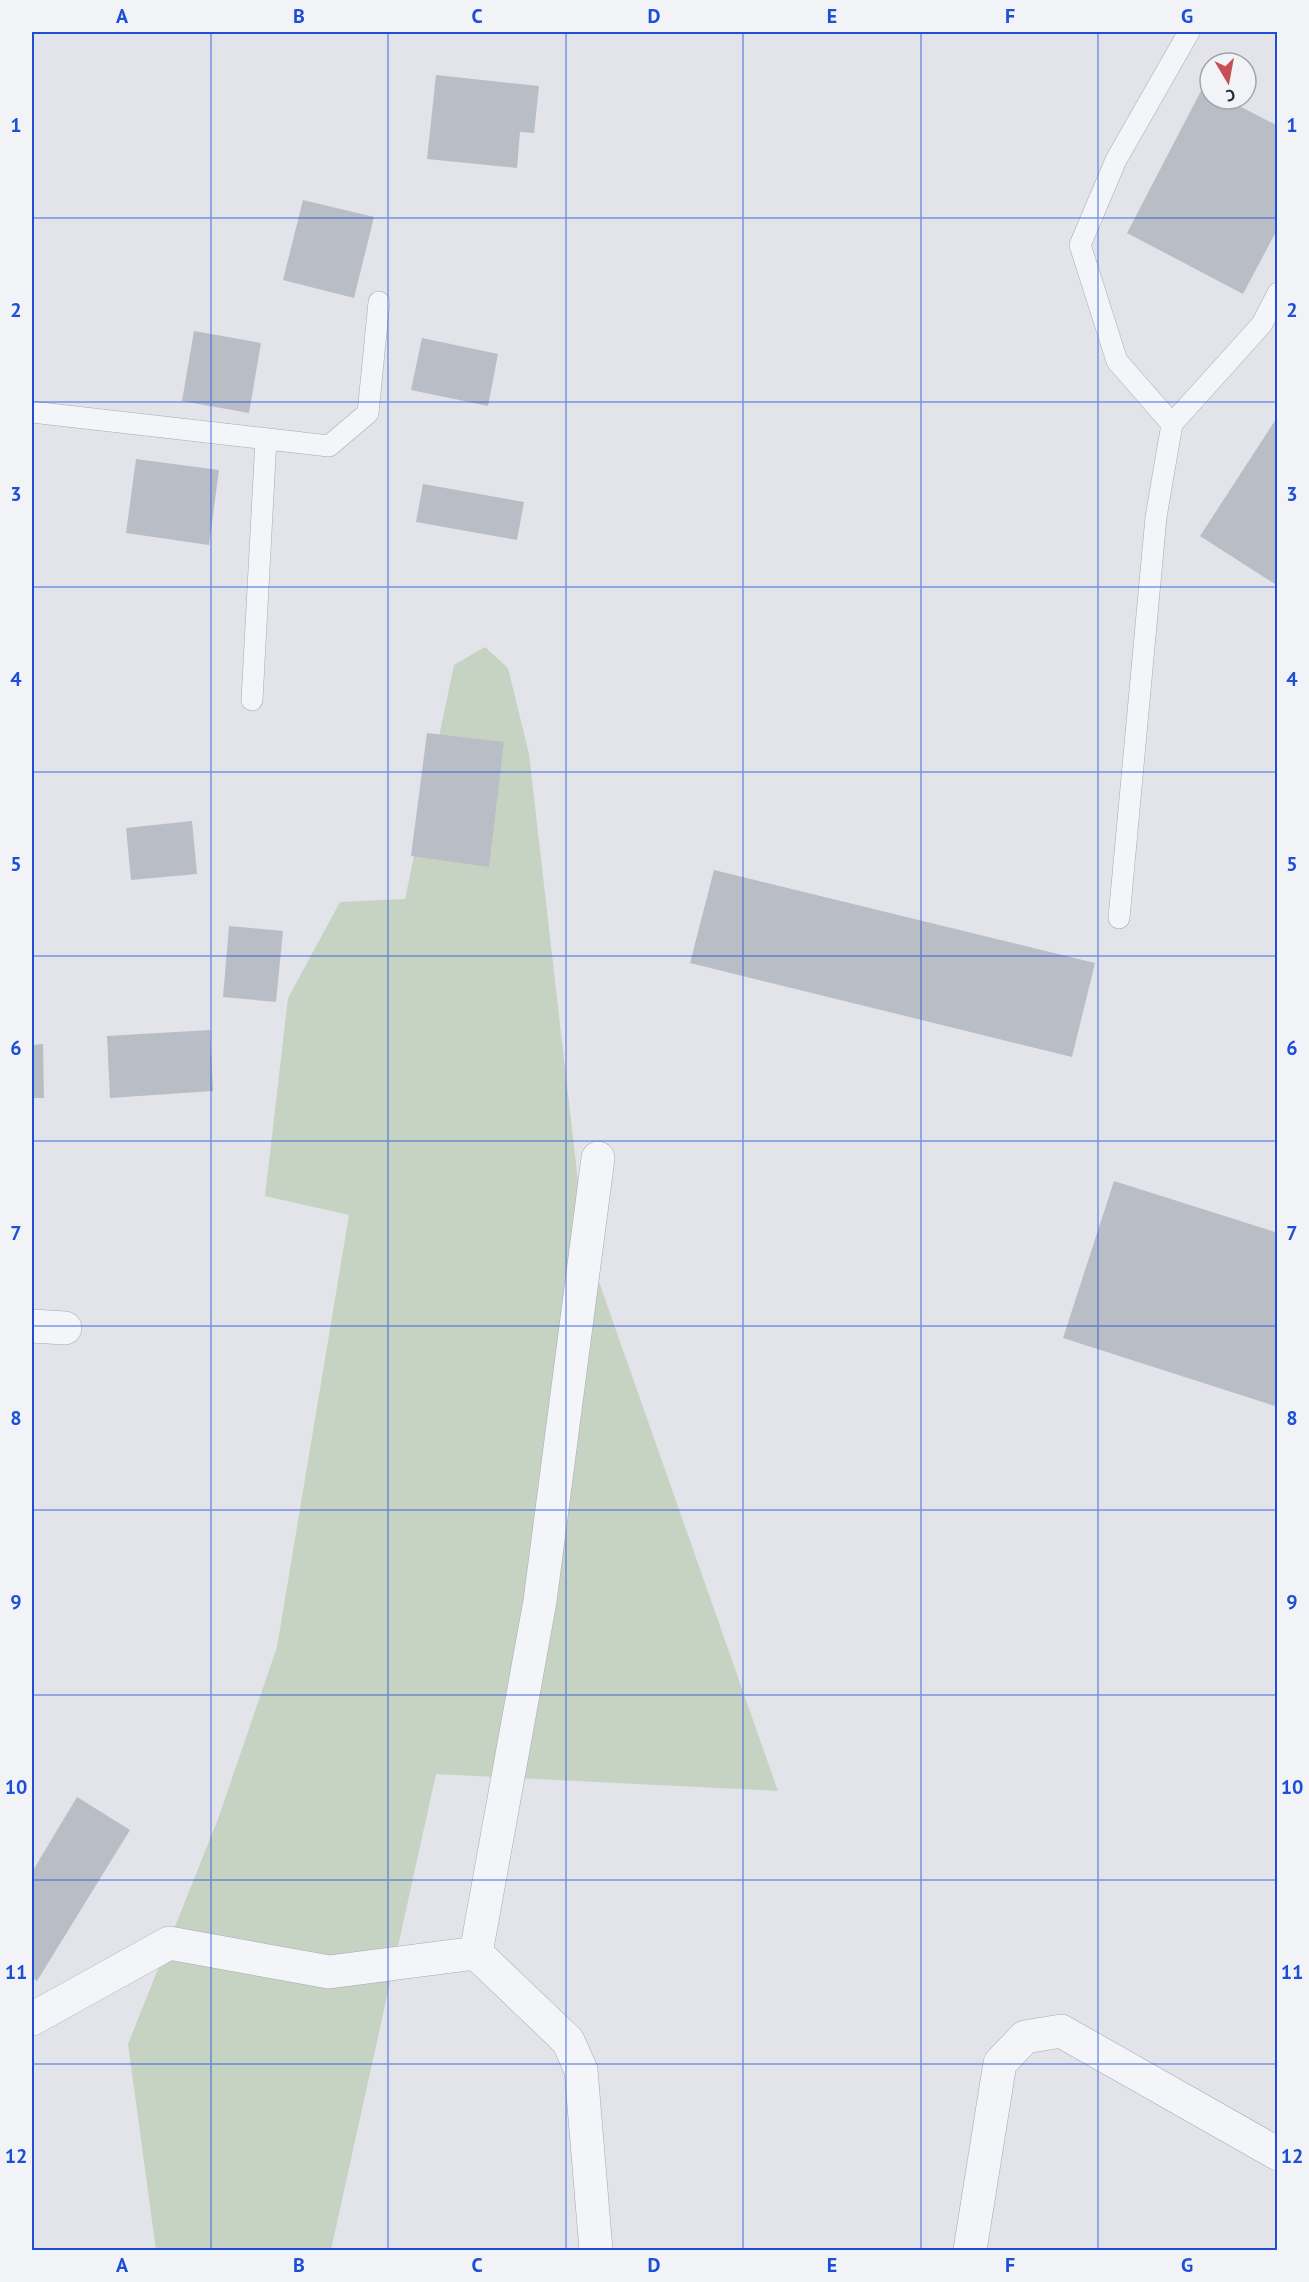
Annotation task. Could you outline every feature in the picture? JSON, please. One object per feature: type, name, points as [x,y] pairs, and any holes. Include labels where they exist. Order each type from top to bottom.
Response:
[{"type":"street","points":[[476,1953],[540,1601],[598,1158]]},
{"type":"street","points":[[32,1326],[65,1328]]},
{"type":"street","points":[[32,2019],[169,1943],[329,1972],[476,1953]]},
{"type":"street","points":[[476,1953],[568,2042],[581,2070],[596,2250]]},
{"type":"street","points":[[970,2250],[1000,2062],[1025,2037],[1062,2031],[1278,2154]]},
{"type":"lane","points":[[1172,424],[1117,360],[1080,245],[1116,160],[1189,32]]},
{"type":"lane","points":[[1119,918],[1156,517],[1172,424],[1270,327],[1278,292]]},
{"type":"lane","points":[[32,412],[329,446],[368,413],[379,302]]},
{"type":"lane","points":[[252,700],[266,439]]},
{"type":"green space","points":[[485,647],[508,668],[529,754],[585,1242],[778,1791],[436,1774],[331,2250],[156,2250],[128,2044],[218,1819],[277,1647],[349,1215],[265,1196],[288,998],[340,902],[405,899],[454,665]]},
{"type":"building","points":[[436,75],[539,86],[534,133],[520,132],[517,168],[427,159]]},
{"type":"building","points":[[1198,97],[1198,111],[1249,111],[1278,126],[1278,228],[1243,294],[1127,233]]},
{"type":"building","points":[[303,200],[374,217],[354,298],[283,280]]},
{"type":"building","points":[[194,331],[261,343],[249,413],[182,401]]},
{"type":"building","points":[[422,338],[498,354],[488,406],[411,390]]},
{"type":"building","points":[[1278,416],[1278,586],[1200,536]]},
{"type":"building","points":[[136,459],[219,470],[209,545],[126,533]]},
{"type":"building","points":[[423,484],[524,502],[517,540],[416,522]]},
{"type":"building","points":[[427,733],[504,742],[489,867],[411,856]]},
{"type":"building","points":[[192,821],[197,874],[131,880],[126,828]]},
{"type":"building","points":[[714,870],[1095,963],[1072,1057],[690,963]]},
{"type":"building","points":[[229,926],[283,931],[276,1002],[223,997]]},
{"type":"building","points":[[210,1030],[213,1091],[110,1098],[107,1036]]},
{"type":"building","points":[[43,1044],[44,1098],[32,1098],[32,1045]]},
{"type":"building","points":[[1114,1181],[1278,1233],[1278,1407],[1063,1338]]},
{"type":"building","points":[[77,1797],[130,1830],[37,1981],[32,1978],[32,1872]]}]
